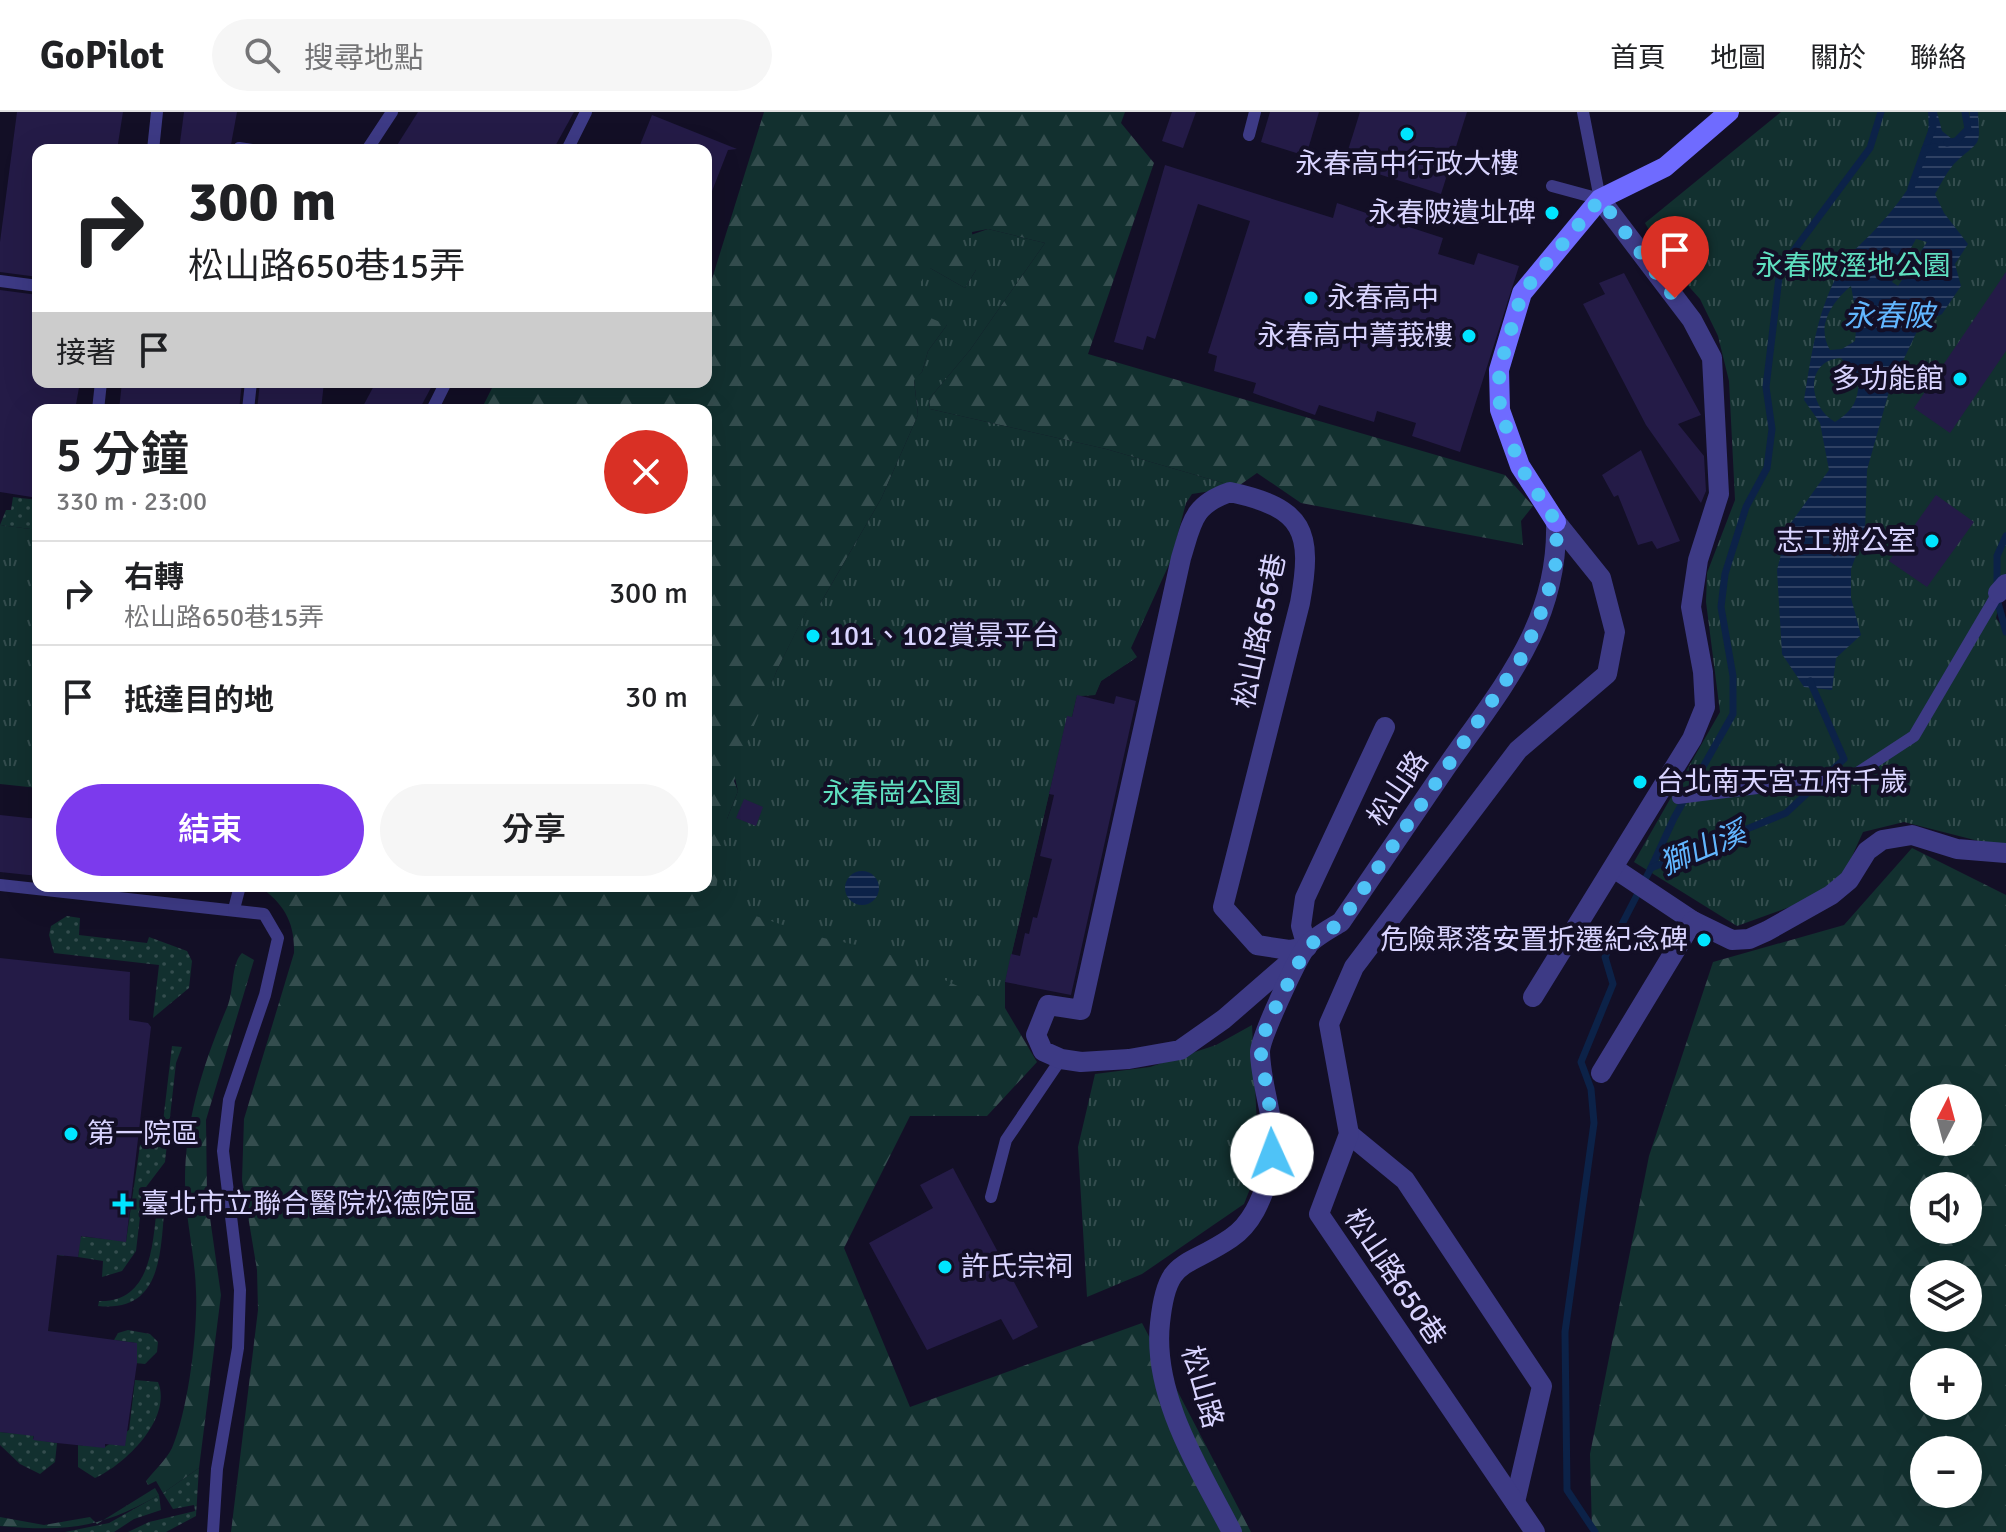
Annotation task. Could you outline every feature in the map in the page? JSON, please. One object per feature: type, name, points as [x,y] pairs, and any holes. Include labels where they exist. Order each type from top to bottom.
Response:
[{"type":"street","points":[[1515,1502],[1542,1386],[1405,1180],[1349,1134],[1329,1024],[1354,967],[1518,750],[1607,674],[1615,632],[1601,578],[1556,522],[1520,466],[1500,410],[1499,370],[1522,293],[1600,199],[1665,167],[1729,112]]},
{"type":"street","points":[[1533,997],[1615,869],[1657,792],[1692,739],[1705,707],[1703,672],[1691,607],[1698,560],[1719,494],[1712,358],[1692,320],[1600,199]]},
{"type":"street","name":"松山路656巷","points":[[1061,1059],[1043,1051],[1036,1035],[1048,1005],[1081,1010],[1181,558],[1195,515],[1207,500],[1230,492],[1262,499],[1285,512],[1305,536],[1308,560],[1223,907],[1257,945]]},
{"type":"street","name":"松山路","points":[[1232,1532],[1175,1416],[1159,1357],[1166,1286],[1180,1265],[1232,1237],[1252,1218],[1270,1174],[1274,1134],[1260,1048],[1277,1006],[1307,947],[1341,922],[1524,654],[1546,600],[1557,559],[1556,522]]},
{"type":"street","points":[[1307,947],[1301,926],[1305,898],[1385,727]]},
{"type":"street","points":[[1657,792],[1678,798]]},
{"type":"street","points":[[1615,869],[1693,921],[1732,940],[1758,935],[1831,895],[1849,880],[1867,851],[1882,840],[1912,835],[1957,849],[2006,853]]},
{"type":"street","points":[[1601,1073],[1693,921]]},
{"type":"street","points":[[1257,945],[1289,950],[1307,947]]},
{"type":"street","points":[[1257,945],[1271,977],[1277,1006]]},
{"type":"street","points":[[1061,1059],[1129,1059],[1180,1050],[1224,1019],[1307,947]]},
{"type":"street","name":"松山路650巷","points":[[1349,1134],[1319,1214],[1535,1532]]},
{"type":"lane","points":[[154,144],[157,112]]},
{"type":"lane","points":[[371,144],[392,112]]},
{"type":"lane","points":[[570,144],[586,112]]},
{"type":"lane","points":[[1249,135],[1255,112]]},
{"type":"lane","points":[[1552,186],[1600,199],[1583,112]]},
{"type":"lane","points":[[0,281],[32,285]]},
{"type":"lane","points":[[1678,798],[1853,776],[1914,736],[2002,589]]},
{"type":"lane","points":[[0,885],[32,888]]},
{"type":"lane","points":[[68,892],[264,914],[278,938],[265,995],[229,1100],[223,1151],[240,1290],[238,1348],[217,1469],[213,1532]]},
{"type":"lane","points":[[234,909],[238,892]]},
{"type":"lane","points":[[991,1197],[1006,1140],[1061,1059]]},
{"type":"green space","points":[[764,112],[1125,112],[1121,123],[1154,163],[1088,354],[1505,475],[1533,506],[1521,521],[1523,545],[1301,503],[1257,473],[1237,487],[1106,449],[930,409],[929,399],[970,350],[1045,243],[988,229],[972,232],[976,270],[965,288],[930,268],[947,325],[928,351],[922,372],[914,381],[918,415],[881,499],[820,604],[810,604],[777,670],[734,781],[738,791],[727,819],[1042,713],[1137,657],[1101,681],[1095,695],[1077,696],[1067,717],[1005,982],[1005,1008],[1037,1062],[987,1116],[910,1116],[844,1248],[910,1407],[1142,1323],[1251,1532],[231,1532],[258,1310],[257,1270],[242,1180],[244,1119],[294,953],[290,923],[281,907],[266,892],[712,892],[712,404],[484,404],[492,388],[712,388],[712,279]]},
{"type":"green space","name":"永春陂溼地公園","points":[[1781,112],[2006,112],[2006,573],[1996,618],[2006,632],[2006,848],[1904,822],[1863,832],[1844,874],[1820,896],[1737,926],[1634,862],[1720,712],[1706,602],[1707,573],[1735,500],[1729,381],[1718,336],[1700,299],[1667,262],[1645,223]]},
{"type":"green space","name":"永春崗公園","points":[[988,229],[1045,243],[970,350],[929,399],[930,409],[1106,449],[1237,487],[1192,494],[1186,503],[1171,560],[1131,648],[1137,657],[1101,681],[1095,695],[1077,696],[1072,717],[1067,717],[1005,982],[1005,1008],[880,950],[819,937],[714,902],[727,819],[738,791],[734,774],[777,670],[810,603],[820,604],[881,499],[918,415],[914,380],[922,372],[928,351],[947,325],[926,316],[920,283],[930,268],[965,288],[976,270],[948,243]]},
{"type":"green space","points":[[13,497],[32,499],[32,529],[0,525],[6,510],[11,510]]},
{"type":"green space","points":[[0,525],[32,529],[32,787],[0,784]]},
{"type":"green space","points":[[1912,848],[2006,895],[2006,1532],[1592,1532],[1590,1454],[1649,1156],[1713,962],[1844,925]]},
{"type":"green space","points":[[67,916],[80,918],[79,935],[147,943],[149,937],[187,951],[192,961],[189,988],[153,1018],[159,965],[54,953],[49,935],[51,926]]},
{"type":"green space","points":[[242,953],[254,960],[206,1120],[207,1197],[221,1295],[199,1468],[163,1493],[156,1481],[148,1485],[146,1481],[172,1448],[178,1432],[191,1371],[195,1327],[195,1277],[185,1196],[188,1135],[204,1069],[230,999],[236,964]]},
{"type":"green space","points":[[1252,1025],[1259,1166],[1244,1204],[1142,1274],[1087,1297],[1078,1147],[1095,1074],[1150,1067],[1216,1045]]},
{"type":"green space","points":[[172,1046],[182,1047],[176,1063],[165,1162],[143,1191],[136,1251],[122,1271],[102,1277],[103,1261],[78,1257],[79,1247],[66,1245],[64,1256],[57,1255],[59,1234],[126,1241],[140,1145],[160,1147]]},
{"type":"green space","points":[[165,1203],[159,1258],[147,1289],[136,1299],[120,1305],[98,1306],[99,1301],[117,1299],[130,1292],[140,1281],[151,1252],[157,1204]]},
{"type":"green space","points":[[128,1330],[150,1334],[158,1342],[157,1352],[145,1364],[135,1363],[136,1343],[114,1340],[118,1333]]},
{"type":"green space","points":[[135,1380],[158,1382],[161,1396],[153,1425],[120,1463],[95,1478],[78,1467],[78,1445],[105,1447],[129,1430]]},
{"type":"green space","points":[[0,1432],[34,1435],[33,1439],[57,1443],[55,1462],[40,1474],[20,1464],[0,1445]]},
{"type":"green space","points":[[199,1468],[196,1516],[166,1532],[128,1532],[149,1522],[195,1511],[194,1505],[173,1509],[163,1493]]},
{"type":"green space","points":[[155,1488],[159,1495],[119,1515],[103,1520]]},
{"type":"green space","points":[[159,1495],[161,1510],[134,1519],[114,1532],[65,1532],[109,1523]]},
{"type":"green space","points":[[0,1517],[44,1525],[90,1517],[95,1522],[65,1528],[24,1528],[0,1526]]},
{"type":"water","name":"永春陂","points":[[1928,112],[1937,112],[1942,131],[1957,143],[1968,133],[1970,112],[1978,112],[1977,142],[1951,168],[1935,194],[1944,213],[1968,244],[1955,264],[1961,286],[1942,314],[1920,325],[1890,388],[1867,470],[1865,532],[1851,569],[1851,598],[1861,635],[1836,658],[1832,690],[1804,687],[1782,654],[1777,570],[1788,527],[1829,470],[1820,423],[1804,400],[1817,331],[1842,266],[1895,207],[1914,179],[1926,147]],"holes":[[[1916,239],[1927,242],[1898,286],[1892,282]],[[1851,286],[1857,319],[1855,341],[1842,349],[1830,350],[1825,324],[1832,307]],[[1841,358],[1859,378],[1854,404],[1835,422],[1819,406],[1815,396],[1816,375],[1829,361]]]},
{"type":"water","points":[[862,871],[874,876],[879,888],[874,900],[862,905],[850,900],[845,888],[850,876]]},
{"type":"building","points":[[17,112],[123,112],[118,144],[32,144],[32,276],[0,272],[0,242]]},
{"type":"building","points":[[184,112],[237,112],[231,144],[180,144]]},
{"type":"building","points":[[418,112],[574,112],[556,144],[398,144]]},
{"type":"building","points":[[1172,112],[1196,112],[1183,148],[1162,141]]},
{"type":"building","points":[[1270,112],[1319,112],[1306,156],[1261,142]]},
{"type":"building","name":"永春高中行政大樓","points":[[1360,112],[1467,112],[1441,194],[1344,163]]},
{"type":"building","points":[[652,115],[737,149],[728,150],[712,191],[712,144],[640,144]]},
{"type":"building","points":[[1165,165],[1333,218],[1337,203],[1443,238],[1438,254],[1474,265],[1478,253],[1519,266],[1460,452],[1412,436],[1416,423],[1377,411],[1374,422],[1319,405],[1315,415],[1253,393],[1256,383],[1214,371],[1217,356],[1208,353],[1250,221],[1198,204],[1155,339],[1147,336],[1143,350],[1114,342]]},
{"type":"building","name":"多功能館","points":[[2006,272],[2006,351],[1950,433],[1914,408]]},
{"type":"building","points":[[1624,273],[1701,415],[1678,424],[1704,456],[1706,491],[1701,503],[1646,425],[1583,304],[1605,294],[1599,283]]},
{"type":"building","points":[[0,290],[32,294],[32,388],[79,388],[76,404],[32,404],[32,497],[0,492]]},
{"type":"building","points":[[121,388],[241,388],[240,404],[120,404]]},
{"type":"building","points":[[259,388],[323,388],[322,404],[258,404]]},
{"type":"building","points":[[373,388],[431,388],[422,404],[364,404]]},
{"type":"building","points":[[1641,450],[1680,541],[1657,549],[1652,541],[1638,545],[1618,495],[1614,497],[1602,475]]},
{"type":"building","name":"志工辦公室","points":[[1936,495],[1974,522],[1927,587],[1889,561]]},
{"type":"building","points":[[1077,695],[1114,704],[1116,696],[1136,701],[1071,995],[1005,982],[1011,954],[1020,956],[1025,933],[1029,934],[1033,917],[1037,918],[1052,859],[1040,856],[1054,795],[1049,794],[1067,716],[1072,717]]},
{"type":"building","points":[[744,799],[763,807],[756,826],[736,818]]},
{"type":"building","points":[[0,815],[32,818],[32,875],[0,872]]},
{"type":"building","name":"第一院區","points":[[0,958],[130,972],[129,1020],[148,1023],[151,1027],[126,1242],[81,1236],[78,1257],[57,1255],[48,1331],[137,1343],[125,1446],[105,1444],[105,1448],[57,1443],[33,1440],[34,1436],[0,1432]]},
{"type":"building","name":"許氏宗祠","points":[[953,1168],[1038,1327],[1013,1340],[1001,1319],[927,1350],[869,1243],[933,1208],[920,1185]]},
{"type":"waterway","points":[[1651,868],[1674,818],[1733,714],[1733,676],[1721,607],[1725,574],[1746,507],[1767,468],[1772,429],[1766,387],[1780,269],[1870,148],[1881,112]]},
{"type":"waterway","name":"獅山溪","points":[[1925,149],[1933,127],[1933,112]]},
{"type":"waterway","name":"獅山溪","points":[[1947,143],[1956,141],[1968,129],[1965,112]]},
{"type":"waterway","name":"獅山溪","points":[[1911,188],[1925,149],[1935,147]]},
{"type":"waterway","points":[[1997,587],[1997,556],[2006,536]]},
{"type":"waterway","points":[[1997,599],[2006,632]]},
{"type":"waterway","name":"獅山溪","points":[[1595,1532],[1567,1490],[1565,1332],[1594,1123],[1591,1089],[1581,1062],[1613,984],[1605,957],[1651,868],[1786,813],[1844,759],[1810,681]]},
{"type":"place","name":"永春高中行政大樓","points":[[1407,134]]},
{"type":"place","name":"永春陂遺址碑","points":[[1552,213]]},
{"type":"place","name":"永春高中","points":[[1311,298]]},
{"type":"place","name":"永春高中菁莪樓","points":[[1469,336]]},
{"type":"place","name":"多功能館","points":[[1960,379]]},
{"type":"place","name":"志工辦公室","points":[[1932,541]]},
{"type":"place","name":"101、102賞景平台","points":[[813,636]]},
{"type":"place","name":"台北南天宮五府千歲","points":[[1640,782]]},
{"type":"place","name":"危險聚落安置拆遷紀念碑","points":[[1704,940]]},
{"type":"place","name":"第一院區","points":[[71,1134]]},
{"type":"place","name":"臺北市立聯合醫院松德院區","points":[[123,1204]]},
{"type":"place","name":"許氏宗祠","points":[[945,1267]]},
{"type":"route","points":[[1272,1154],[1274,1134],[1260,1048],[1268,1022],[1307,947],[1341,922],[1524,654],[1546,600],[1557,559],[1556,522],[1520,466],[1500,410],[1499,370],[1522,293],[1600,199],[1675,298]]}]
